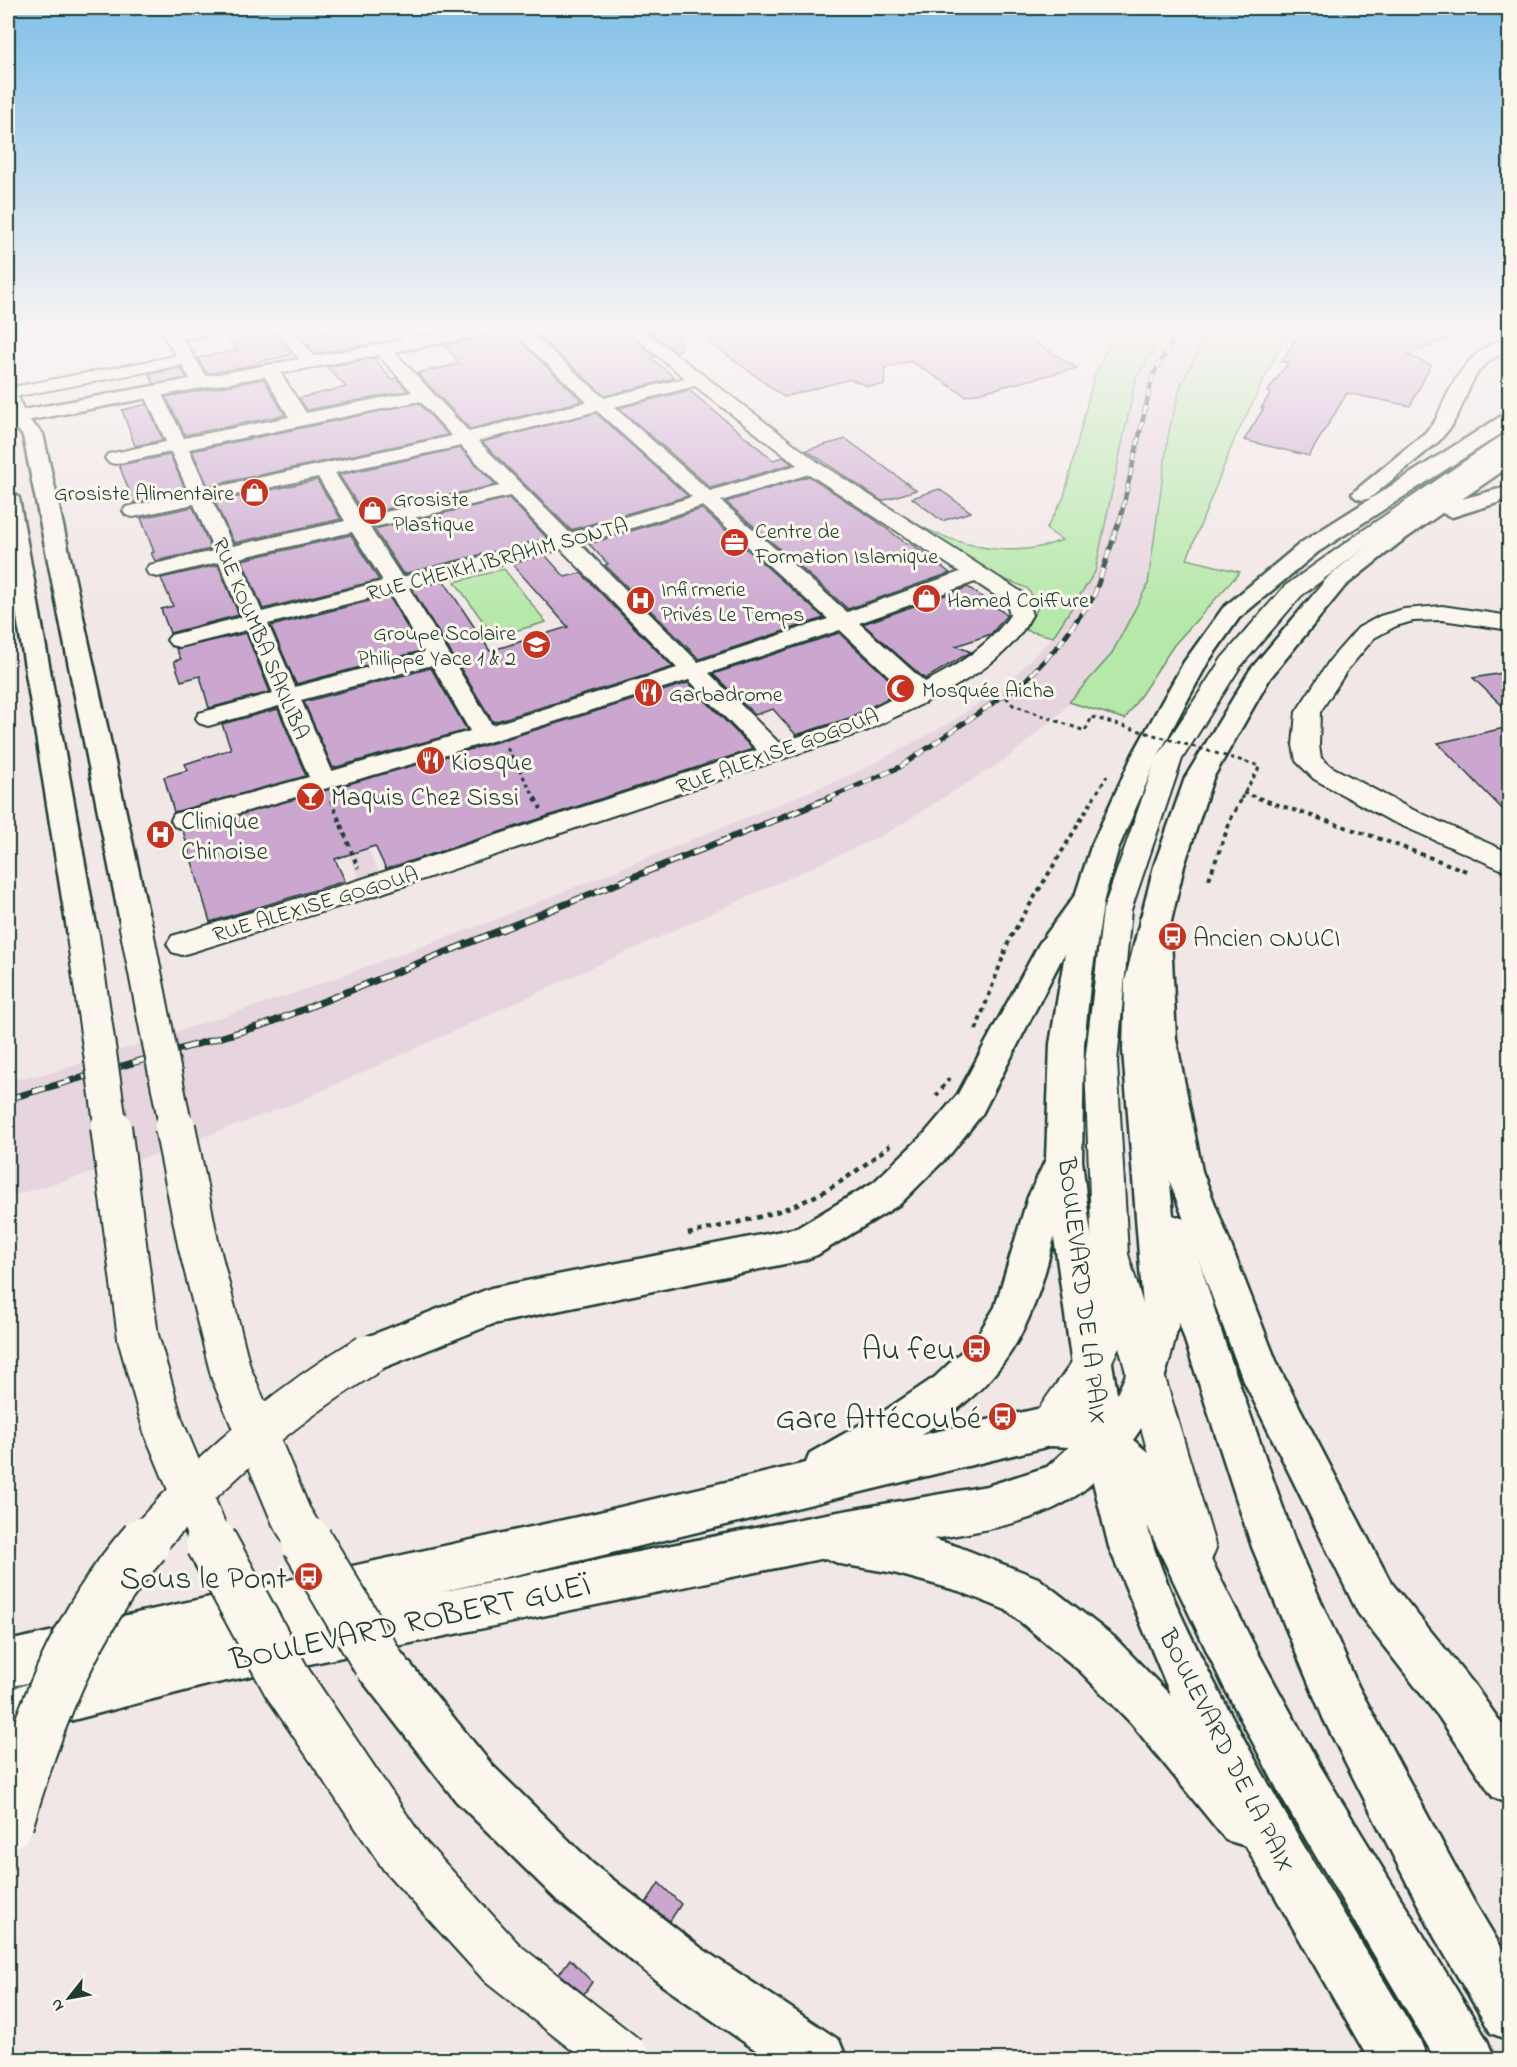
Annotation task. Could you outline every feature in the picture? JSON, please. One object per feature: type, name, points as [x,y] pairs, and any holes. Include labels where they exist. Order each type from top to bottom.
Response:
[{"type":"main road","points":[[22,427],[33,434],[135,922],[198,1243],[231,1373],[291,1516],[378,1662],[474,1783],[575,1882],[682,1966],[819,2060]]},
{"type":"main road","points":[[1310,547],[1339,515],[1432,437],[1440,427]]},
{"type":"main road","name":"BOULEVARD DE LA PAIX","points":[[1103,904],[1105,847],[1146,754],[1196,662],[1231,613],[1310,547],[1418,480],[1496,427]]},
{"type":"main road","name":"BOULEVARD DE LA PAIX","points":[[1145,1379],[1163,1308],[1140,1050],[1141,981],[1155,919],[1186,811],[1199,778],[1259,675],[1337,581],[1390,539],[1509,456]]},
{"type":"main road","points":[[1390,539],[1463,505],[1509,492]]},
{"type":"main road","points":[[8,498],[83,936],[119,1181],[138,1338],[163,1426],[209,1539],[287,1682],[404,1855],[503,1964],[625,2060]]},
{"type":"main road","points":[[8,1823],[39,1727],[68,1665],[103,1600],[137,1552],[221,1462],[298,1399],[368,1355],[491,1306],[804,1243],[887,1193],[938,1143],[970,1104],[1050,952],[1103,904]]},
{"type":"main road","points":[[1155,919],[1159,1039],[1185,1171],[1261,1375],[1374,1597],[1456,1700],[1509,1780]]},
{"type":"main road","name":"BOULEVARD DE LA PAIX","points":[[1071,1010],[1067,1044],[1064,1160],[1070,1221],[1104,1443],[1131,1547],[1189,1683],[1256,1814],[1400,2060]]},
{"type":"main road","name":"BOULEVARD DE LA PAIX","points":[[1148,1130],[1173,1244],[1274,1546],[1341,1703],[1454,1919],[1509,2014]]},
{"type":"main road","name":"BOULEVARD ROBERT GUEÏ","points":[[798,1485],[936,1402],[981,1364],[1006,1325],[1026,1269],[1047,1194],[1064,1160]]},
{"type":"main road","points":[[1145,1379],[1132,1408],[1104,1443],[1140,1473],[1167,1517],[1206,1593]]},
{"type":"main road","name":"BOULEVARD ROBERT GUEÏ","points":[[8,1664],[591,1536],[1050,1426],[1072,1426],[1104,1443],[1062,1482],[1031,1495],[987,1508],[815,1538],[207,1662],[8,1713]]},
{"type":"main road","name":"BOULEVARD ROBERT GUEÏ","points":[[815,1538],[894,1551],[959,1569],[1022,1594],[1097,1654],[1148,1706],[1228,1800],[1312,1910]]},
{"type":"main road","name":"BOULEVARD DE LA PAIX","points":[[1206,1593],[1240,1668],[1302,1784],[1467,2060]]},
{"type":"street","name":"RUE KOUMBA SAKILIBA","points":[[170,427],[256,621],[324,782]]},
{"type":"street","points":[[115,458],[266,427]]},
{"type":"street","points":[[454,427],[775,754]]},
{"type":"street","points":[[133,511],[324,471],[512,427]]},
{"type":"street","points":[[624,427],[846,621],[923,693]]},
{"type":"street","name":"RUE ALEXISE GOGOUA","points":[[182,944],[366,888],[859,725],[948,680],[984,656],[1008,635],[1021,615],[1018,600],[812,468],[758,427]]},
{"type":"street","name":"BOULEVARD DE LA PAIX","points":[[1206,1593],[1183,1501],[1145,1379],[1110,1254],[1101,1062],[1103,904],[1169,759],[1230,663],[1293,591],[1375,531],[1509,439]]},
{"type":"street","name":"RUE CHEIKH IBRAHIM SONTA","points":[[179,640],[567,541],[812,468]]},
{"type":"street","points":[[324,471],[438,656],[491,733]]},
{"type":"street","points":[[158,570],[514,489]]},
{"type":"street","points":[[184,820],[491,733],[846,621],[976,574]]},
{"type":"street","points":[[1509,622],[1442,613],[1412,614],[1388,621],[1366,633],[1338,665],[1308,712],[1306,745],[1310,761],[1323,773],[1399,814],[1509,864]]},
{"type":"street","points":[[208,718],[438,656]]},
{"type":"street","points":[[1071,1010],[1103,904]]},
{"type":"street","points":[[1050,1426],[1091,1365],[1107,1327],[1110,1254]]},
{"type":"path","points":[[948,680],[1007,698],[1013,705],[1085,731],[1092,717],[1260,766],[1232,816],[1209,879]]},
{"type":"path","points":[[491,733],[551,827]]},
{"type":"path","points":[[973,1037],[1010,938],[1107,775]]},
{"type":"path","points":[[324,782],[366,888]]},
{"type":"path","points":[[1243,793],[1476,874]]},
{"type":"path","points":[[930,1105],[951,1077]]},
{"type":"path","points":[[681,1236],[758,1216],[809,1199],[862,1167],[900,1138]]},
{"type":"shaded area","points":[[1126,427],[1170,427],[1148,584],[1111,655],[1061,712],[1009,757],[885,834],[298,1102],[157,1154],[8,1197],[8,1081],[54,1072],[289,995],[497,919],[853,774],[949,724],[1007,683],[1053,637],[1095,572]]},
{"type":"shaded area","points":[[340,785],[379,874],[360,880],[320,791]]},
{"type":"green space","points":[[1081,427],[1126,427],[1095,572],[1053,637],[1025,630],[1039,606],[1027,588],[994,575],[958,571],[819,465],[903,518],[966,544],[998,549],[1030,549],[1062,540],[1046,529],[1064,497]]},
{"type":"green space","points":[[1170,427],[1240,427],[1187,559],[1240,572],[1174,645],[1125,719],[1069,702],[1111,655],[1148,584]]},
{"type":"green space","points":[[504,569],[546,622],[494,637],[455,582]]},
{"type":"building","points":[[128,427],[157,427],[163,440],[135,446]]},
{"type":"building","points":[[181,427],[223,427],[185,435]]},
{"type":"building","points":[[303,427],[441,427],[448,435],[208,486],[192,451]]},
{"type":"building","points":[[539,427],[612,427],[688,496],[571,530],[482,442]]},
{"type":"building","points":[[641,427],[734,427],[773,460],[783,457],[792,464],[711,488]]},
{"type":"building","points":[[1252,427],[1326,427],[1309,456],[1244,440]]},
{"type":"building","points":[[846,439],[916,490],[882,501],[806,450]]},
{"type":"building","points":[[460,448],[496,485],[364,514],[339,475]]},
{"type":"building","points":[[170,455],[186,491],[134,503],[119,465]]},
{"type":"building","points":[[809,476],[907,544],[910,543],[950,573],[848,609],[726,502]]},
{"type":"building","points":[[317,480],[341,519],[234,543],[215,502]]},
{"type":"building","points":[[939,489],[971,512],[942,521],[912,498]]},
{"type":"building","points":[[509,498],[547,538],[403,574],[374,529]]},
{"type":"building","points":[[193,507],[211,549],[155,561],[151,553],[154,552],[141,518]]},
{"type":"building","points":[[702,509],[824,618],[699,659],[605,565],[608,564],[589,544]]},
{"type":"building","points":[[351,535],[379,580],[263,609],[242,560]]},
{"type":"building","points":[[545,555],[565,577],[581,573],[673,667],[493,722],[412,589],[444,581],[490,651],[568,627],[512,564]]},
{"type":"building","points":[[218,565],[239,615],[170,633],[161,609],[173,606],[161,578]]},
{"type":"building","points":[[968,587],[1007,615],[991,634],[956,646],[971,652],[925,679],[863,624]]},
{"type":"building","points":[[389,596],[421,651],[296,684],[271,626]]},
{"type":"building","points":[[246,633],[270,692],[209,708],[200,676],[181,681],[174,661],[181,659],[176,649]]},
{"type":"building","points":[[839,633],[902,691],[849,718],[796,735],[773,709],[755,715],[713,674]]},
{"type":"building","points":[[431,668],[467,730],[333,768],[304,702]]},
{"type":"building","points":[[1509,672],[1509,712],[1473,678]]},
{"type":"building","points":[[688,683],[753,749],[386,869],[375,846],[335,859],[345,881],[210,922],[183,831],[493,743]]},
{"type":"building","points":[[278,709],[306,776],[174,812],[164,777],[188,770],[185,764],[231,749],[222,724]]},
{"type":"building","points":[[1509,727],[1509,816],[1438,743]]},
{"type":"building","points":[[659,1883],[681,1904],[670,1921],[646,1903]]},
{"type":"building","points":[[570,1959],[592,1982],[584,1994],[559,1974]]},
{"type":"railway","points":[[1113,538],[1121,516],[1141,427]]},
{"type":"railway","points":[[827,799],[900,767],[1025,681],[1059,645],[1094,596],[1114,537]]},
{"type":"railway","points":[[8,1099],[267,1024],[830,798]]},
{"type":"place","name":"Grosiste Alimentaire","points":[[255,492]]},
{"type":"place","name":"Grosiste Plastique","points":[[372,511]]},
{"type":"place","name":"Centre de Formation Islamique","points":[[734,543]]},
{"type":"place","name":"Hamed Coiffure","points":[[926,599]]},
{"type":"place","name":"Infirmerie Privés Le Temps","points":[[640,601]]},
{"type":"place","name":"Groupe Scolaire Philippe Yace 1 & 2","points":[[537,645]]},
{"type":"place","name":"Mosquée Aicha","points":[[901,689]]},
{"type":"place","name":"Garbadrome","points":[[648,693]]},
{"type":"place","name":"Kiosque","points":[[430,761]]},
{"type":"place","name":"Maquis Chez Sissi","points":[[310,796]]},
{"type":"place","name":"Clinique Chinoise","points":[[160,835]]},
{"type":"place","name":"Ancien ONUCI","points":[[1172,937]]},
{"type":"place","name":"Au feu","points":[[976,1348]]},
{"type":"place","name":"Gare Attécoubé","points":[[1002,1417]]},
{"type":"place","name":"Sous le Pont","points":[[308,1577]]}]
